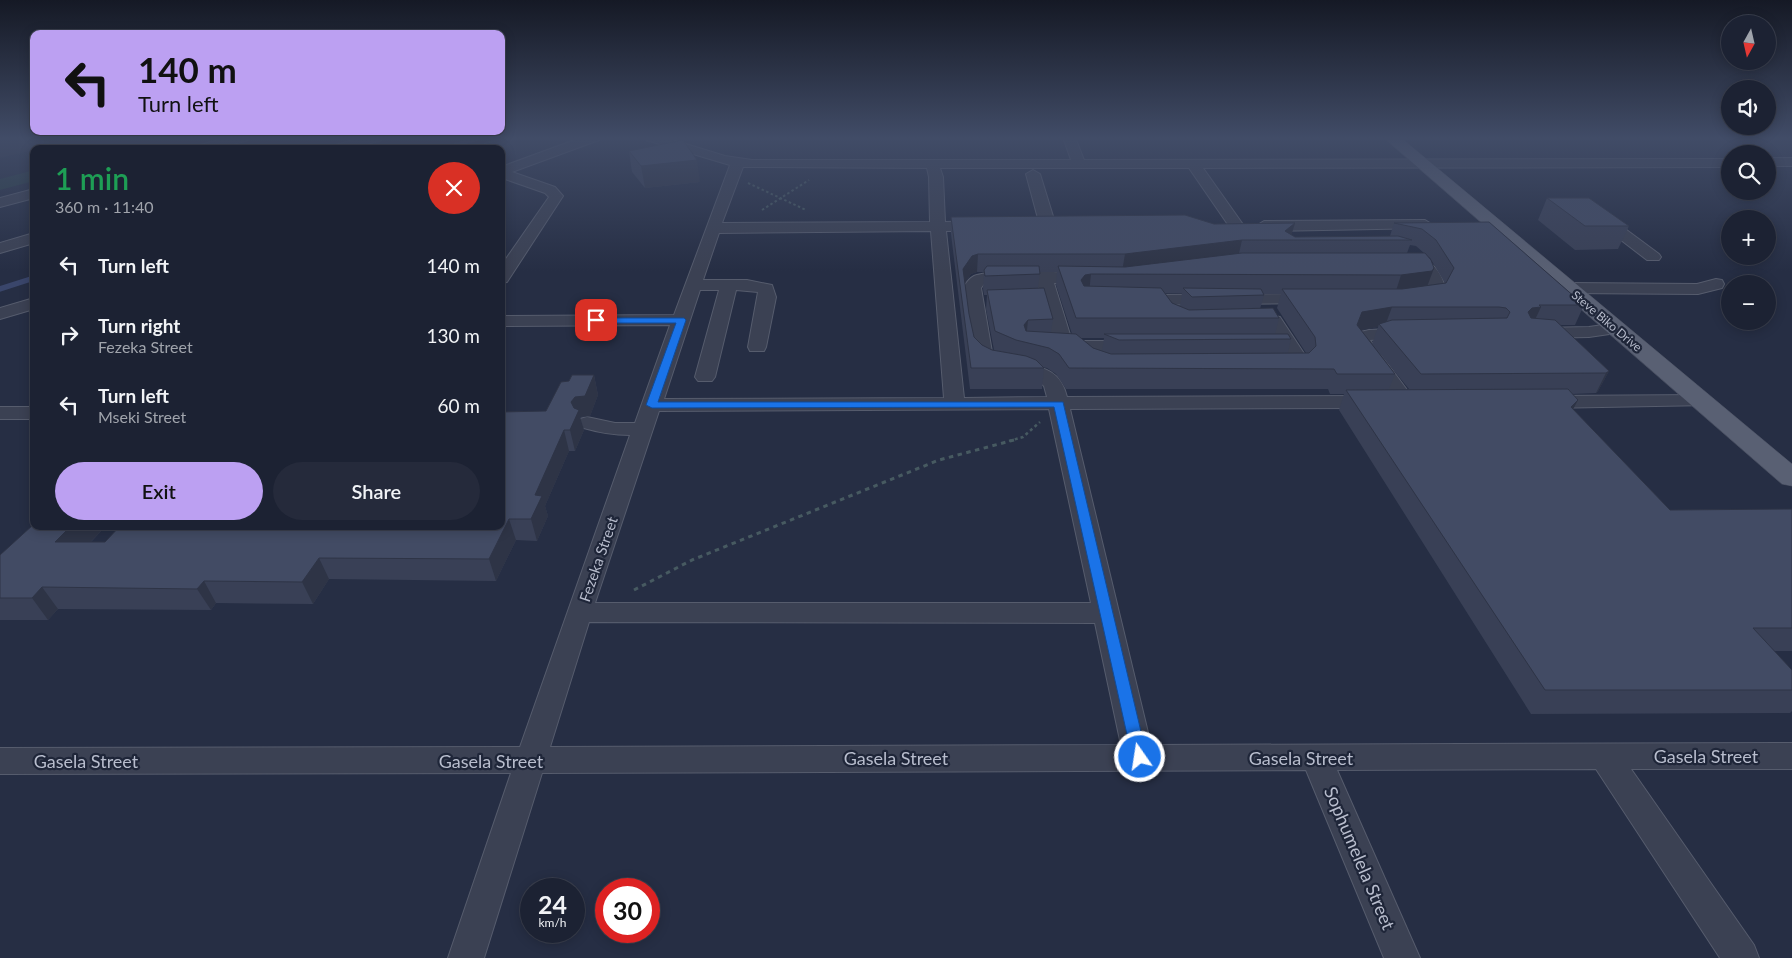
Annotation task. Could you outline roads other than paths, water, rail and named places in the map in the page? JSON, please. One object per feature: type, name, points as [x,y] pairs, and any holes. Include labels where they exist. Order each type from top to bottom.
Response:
[{"type":"main road","name":"Steve Biko Drive","points":[[1442,182],[1495,231],[1617,328],[1792,478]]},
{"type":"street","points":[[505,272],[556,196],[550,190],[526,182]]},
{"type":"street","name":"Fezeka Street","points":[[466,958],[532,762],[579,612],[729,182]]},
{"type":"street","points":[[936,182],[938,226],[955,404]]},
{"type":"street","points":[[1035,182],[1048,226]]},
{"type":"street","points":[[1206,182],[1236,226]]},
{"type":"street","points":[[0,202],[30,195]]},
{"type":"street","points":[[1589,209],[1653,257]]},
{"type":"street","points":[[1472,224],[1495,231]]},
{"type":"street","points":[[713,228],[993,226]]},
{"type":"street","points":[[1030,226],[1068,226]]},
{"type":"street","points":[[1216,226],[1264,226],[1299,235],[1439,230]]},
{"type":"street","points":[[0,248],[30,239]]},
{"type":"street","points":[[1403,300],[1433,296],[1437,287],[1434,277],[1414,261]]},
{"type":"street","points":[[1044,277],[1050,300],[1072,346],[1105,366]]},
{"type":"street","points":[[1104,278],[983,278],[978,280],[972,287],[984,302],[983,354],[995,364],[1039,372],[1049,377],[1054,384],[1052,412],[1106,613],[1140,757]]},
{"type":"street","points":[[1682,278],[1698,288]]},
{"type":"street","points":[[1568,288],[1698,288],[1716,284]]},
{"type":"street","points":[[694,285],[763,287],[767,292],[756,347]]},
{"type":"street","points":[[705,377],[729,285]]},
{"type":"street","points":[[1117,300],[1169,308],[1262,299],[1327,300]]},
{"type":"street","points":[[1262,299],[1274,321],[1281,346],[1299,364],[1288,369],[1268,369]]},
{"type":"street","points":[[1031,300],[1050,300]]},
{"type":"street","points":[[0,314],[30,304]]},
{"type":"street","points":[[505,321],[681,320]]},
{"type":"street","points":[[1255,322],[1274,321]]},
{"type":"street","points":[[1530,333],[1577,333],[1617,328]]},
{"type":"street","points":[[652,405],[955,404],[1052,412],[1416,402],[1361,344],[1360,340],[1369,334],[1424,333]]},
{"type":"street","points":[[1041,346],[1149,347]]},
{"type":"street","points":[[1524,402],[1702,401]]},
{"type":"street","points":[[1564,402],[1583,421]]},
{"type":"street","points":[[0,413],[30,413]]},
{"type":"street","points":[[586,424],[615,430],[643,429]]},
{"type":"street","points":[[579,612],[1106,613]]},
{"type":"street","name":"Gasela Street","points":[[0,761],[532,762],[1140,757],[1317,759],[1792,756]]},
{"type":"street","points":[[1605,757],[1741,958]]},
{"type":"street","name":"Sophumelela Street","points":[[1317,759],[1402,958]]},
{"type":"waterway","points":[[0,289],[30,279]]}]
